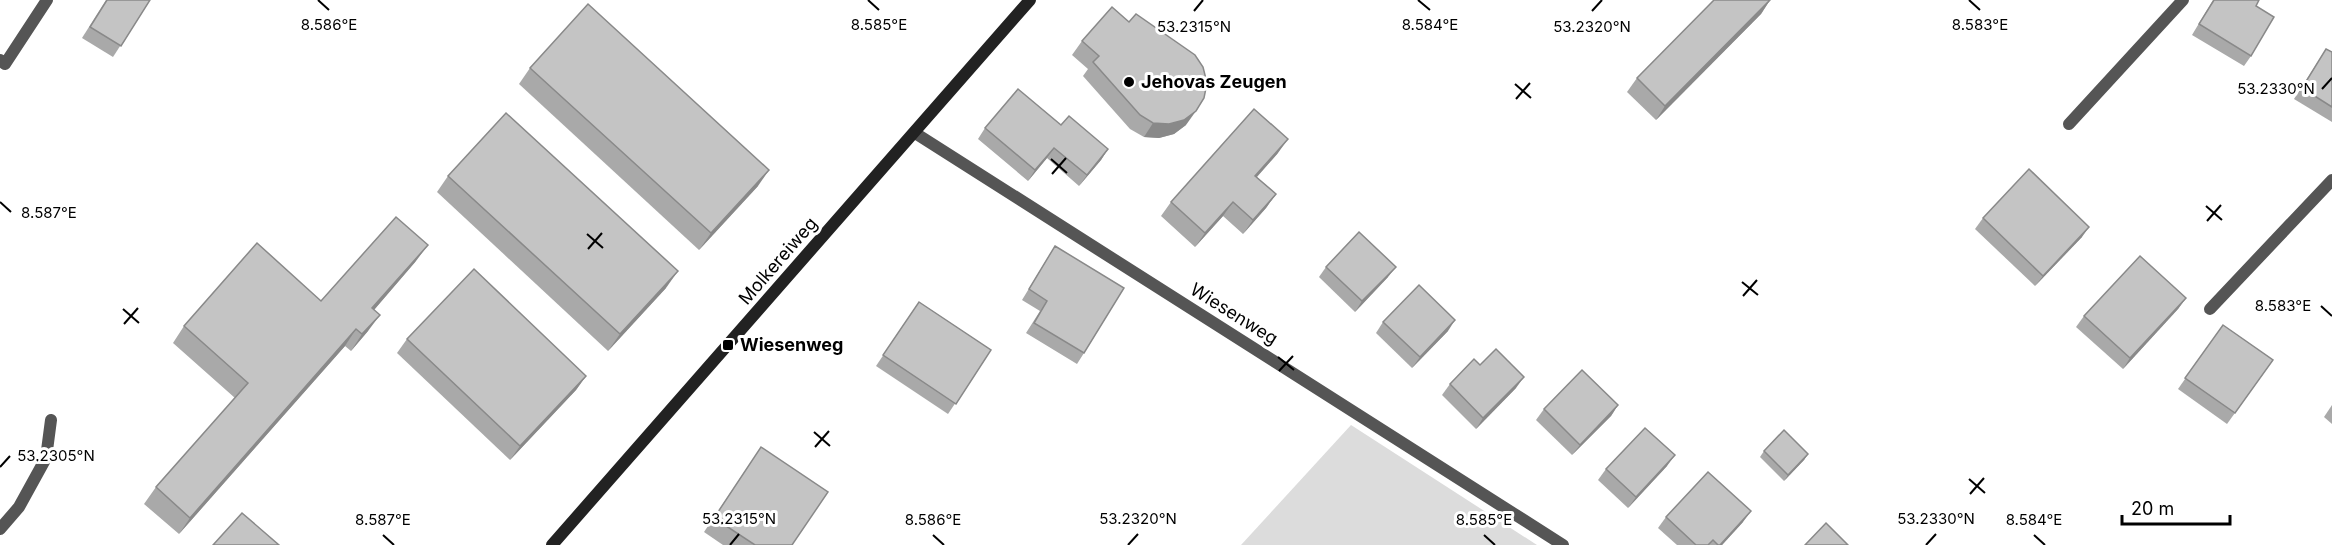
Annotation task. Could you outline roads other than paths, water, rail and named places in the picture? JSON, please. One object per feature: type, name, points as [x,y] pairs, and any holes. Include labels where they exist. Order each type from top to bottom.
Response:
[{"type":"main road","name":"Molkereiweg","points":[[552,545],[1030,0]]},
{"type":"street","points":[[0,60],[4,64],[47,0]]},
{"type":"street","points":[[2069,124],[2183,0]]},
{"type":"street","name":"Wiesenweg","points":[[915,133],[1563,545]]},
{"type":"street","points":[[2210,309],[2332,180]]},
{"type":"street","points":[[0,529],[19,507],[46,458],[51,420]]},
{"type":"place","name":"Jehovas Zeugen","points":[[1129,82]]},
{"type":"place","name":"Wiesenweg","points":[[728,345]]}]
